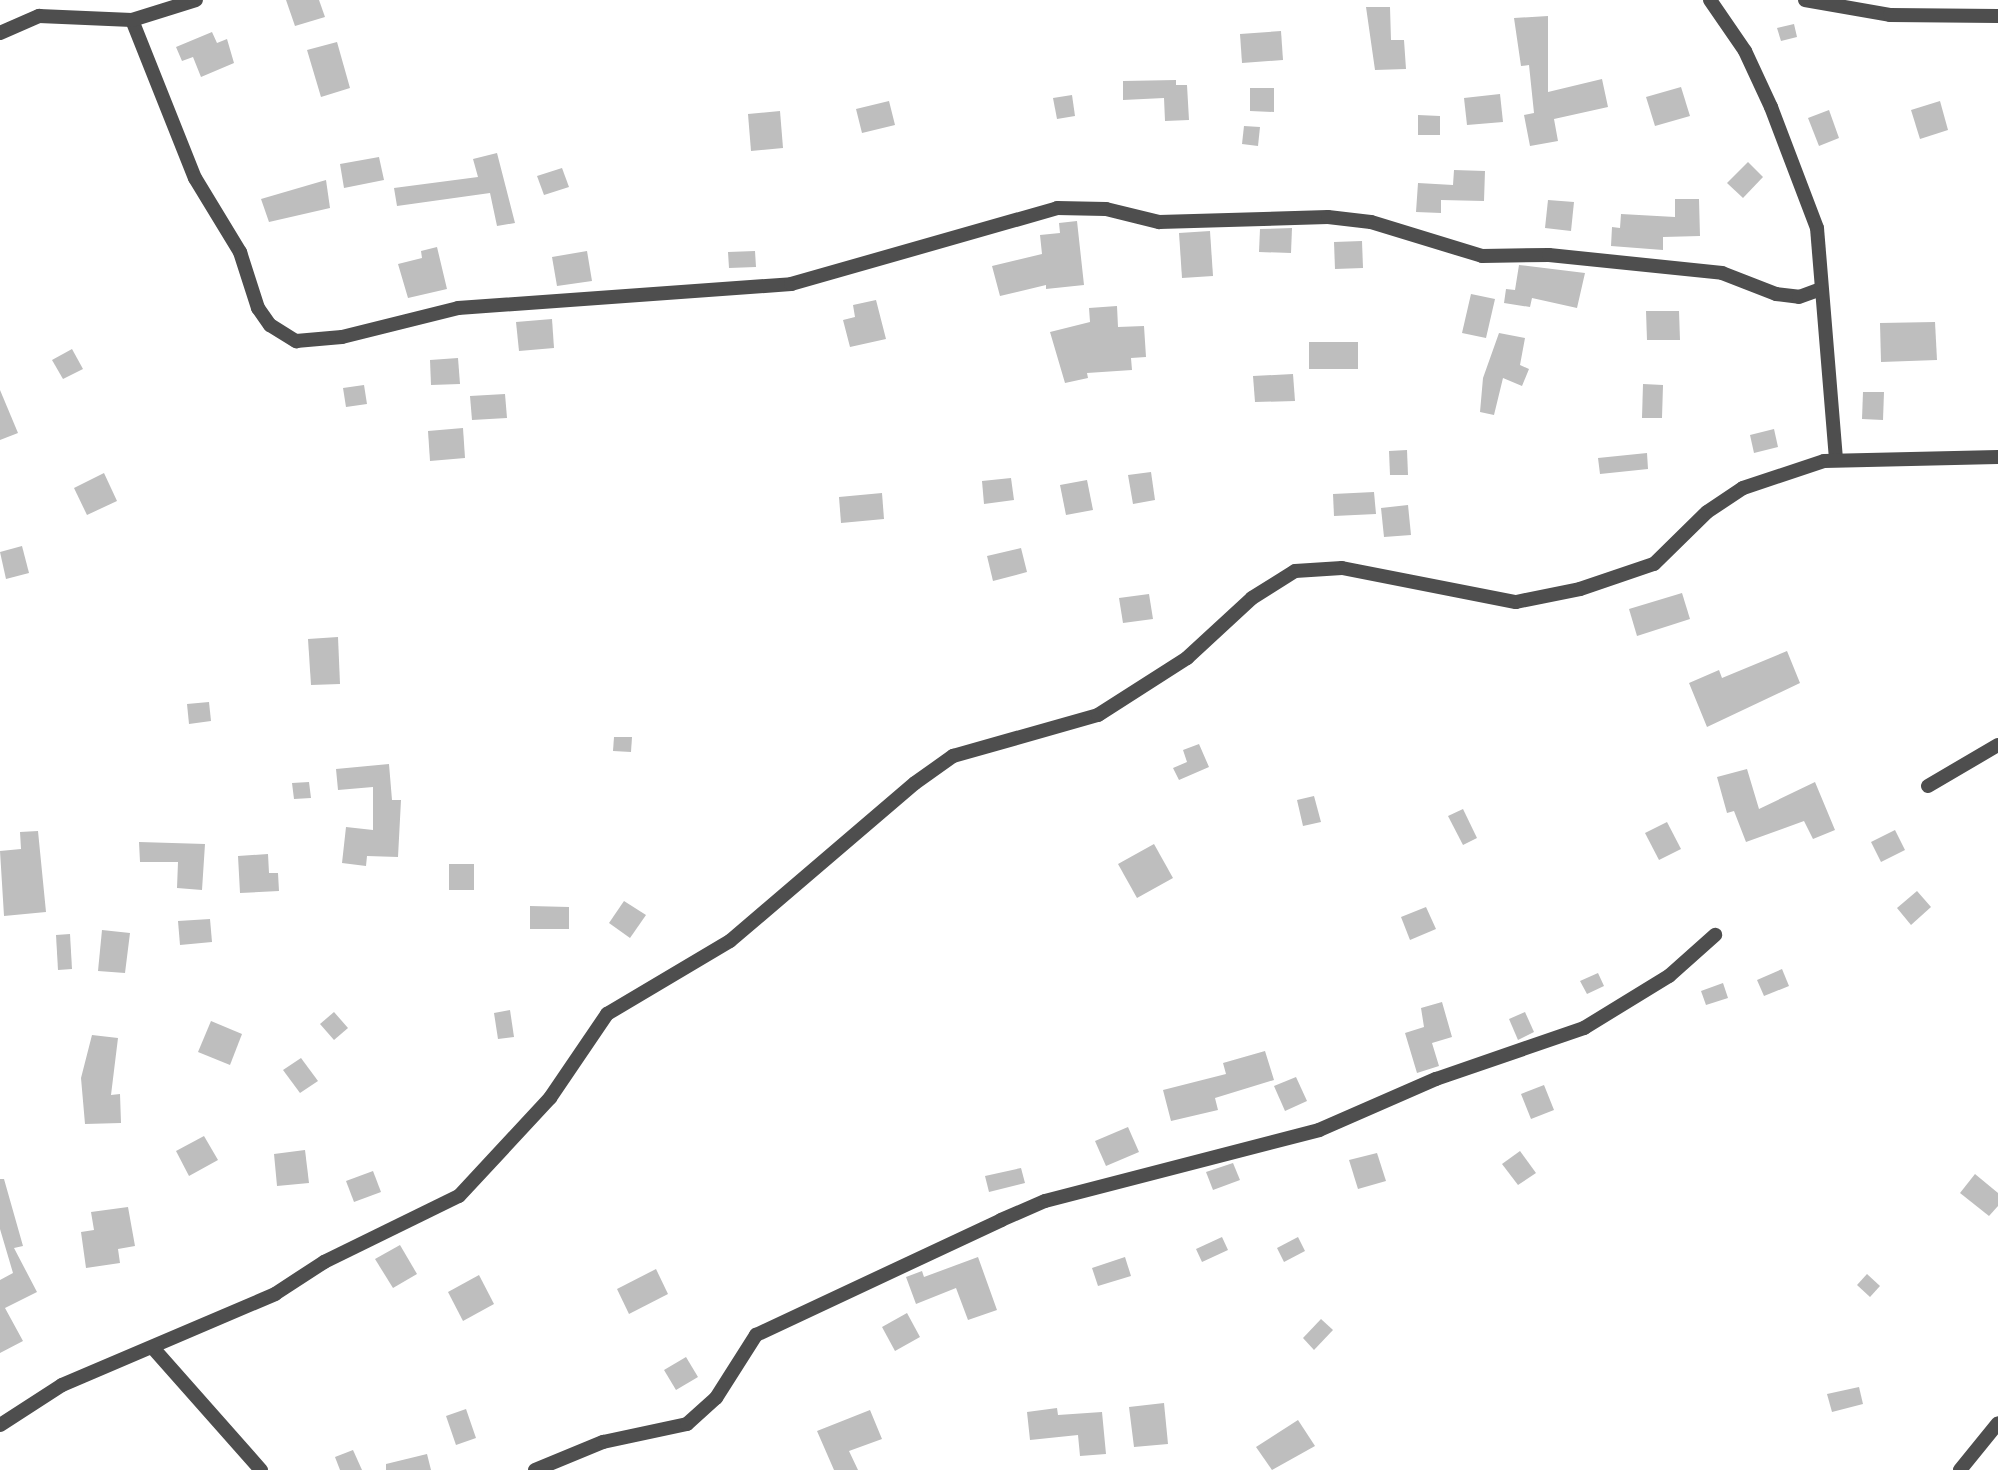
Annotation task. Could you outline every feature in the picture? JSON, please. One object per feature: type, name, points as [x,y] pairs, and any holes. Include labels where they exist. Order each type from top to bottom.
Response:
[{"type":"street","points":[[0,33],[39,16],[132,20],[196,0]]},
{"type":"street","points":[[1710,0],[1745,51],[1817,228],[1836,458]]},
{"type":"street","points":[[1805,0],[1890,15],[1998,16]]},
{"type":"street","points":[[132,20],[189,165],[240,252],[258,308],[270,325],[296,341],[342,337],[458,308],[764,289],[1057,208],[1118,211],[1159,222],[1328,217],[1371,222],[1482,256],[1549,255],[1722,273],[1799,297],[1821,289]]},
{"type":"street","points":[[0,1425],[62,1385],[275,1294],[324,1262],[459,1196],[550,1098],[607,1014],[730,941],[915,783],[953,756],[1098,715],[1187,658],[1252,598],[1295,571],[1342,568],[1516,602],[1580,589],[1654,564],[1707,512],[1743,488],[1836,458],[1998,457]]},
{"type":"street","points":[[1928,786],[1998,745]]},
{"type":"street","points":[[535,1470],[603,1442],[687,1424],[716,1398],[756,1335],[1001,1220],[1045,1201],[1319,1130],[1436,1079],[1584,1028],[1669,976],[1715,935]]},
{"type":"street","points":[[153,1348],[261,1470]]},
{"type":"street","points":[[1960,1470],[1998,1423]]},
{"type":"building","points":[[286,0],[319,0],[325,17],[295,26]]},
{"type":"building","points":[[1366,7],[1390,7],[1391,40],[1404,40],[1406,69],[1375,70]]},
{"type":"building","points":[[1548,16],[1548,92],[1602,79],[1608,107],[1554,119],[1558,141],[1530,146],[1524,115],[1534,113],[1529,65],[1521,66],[1514,18]]},
{"type":"building","points":[[1794,24],[1797,37],[1781,41],[1777,28]]},
{"type":"building","points":[[1281,31],[1283,60],[1242,63],[1240,34]]},
{"type":"building","points":[[212,32],[217,43],[227,39],[234,63],[201,77],[193,57],[182,61],[176,47]]},
{"type":"building","points":[[337,42],[350,88],[321,97],[307,50]]},
{"type":"building","points":[[1176,80],[1176,85],[1187,85],[1189,120],[1165,121],[1164,98],[1123,100],[1123,81]]},
{"type":"building","points":[[1681,87],[1690,116],[1655,126],[1646,97]]},
{"type":"building","points":[[1250,88],[1274,88],[1274,112],[1250,111]]},
{"type":"building","points":[[1500,94],[1503,122],[1467,125],[1464,98]]},
{"type":"building","points":[[1072,95],[1075,116],[1057,119],[1053,98]]},
{"type":"building","points":[[889,101],[895,125],[862,133],[856,109]]},
{"type":"building","points":[[1940,101],[1948,130],[1920,139],[1911,110]]},
{"type":"building","points":[[1829,110],[1839,138],[1819,146],[1808,118]]},
{"type":"building","points":[[780,111],[783,148],[751,151],[748,114]]},
{"type":"building","points":[[1418,115],[1440,116],[1440,135],[1418,135]]},
{"type":"building","points":[[1244,126],[1260,127],[1258,146],[1242,144]]},
{"type":"building","points":[[497,153],[515,223],[497,226],[490,193],[397,206],[394,188],[478,177],[473,159]]},
{"type":"building","points":[[379,157],[384,180],[344,188],[340,164]]},
{"type":"building","points":[[1748,162],[1763,177],[1743,198],[1727,183]]},
{"type":"building","points":[[562,168],[569,187],[544,195],[537,176]]},
{"type":"building","points":[[1454,170],[1485,171],[1484,201],[1441,200],[1441,213],[1416,212],[1418,183],[1453,185]]},
{"type":"building","points":[[326,180],[330,208],[269,222],[261,199]]},
{"type":"building","points":[[1675,199],[1699,199],[1700,236],[1663,237],[1663,250],[1611,246],[1612,227],[1620,228],[1621,214],[1675,217]]},
{"type":"building","points":[[1548,200],[1574,202],[1571,231],[1545,228]]},
{"type":"building","points":[[1077,221],[1084,285],[1046,289],[1046,285],[1000,296],[992,266],[1042,254],[1040,235],[1060,233],[1059,223]]},
{"type":"building","points":[[1292,228],[1291,253],[1259,252],[1260,229]]},
{"type":"building","points":[[1210,231],[1213,276],[1182,278],[1179,233]]},
{"type":"building","points":[[1362,241],[1363,268],[1335,269],[1334,242]]},
{"type":"building","points":[[437,247],[447,289],[408,298],[398,264],[422,258],[421,251]]},
{"type":"building","points":[[587,251],[592,281],[557,286],[552,257]]},
{"type":"building","points":[[755,251],[756,267],[729,268],[728,252]]},
{"type":"building","points":[[1519,265],[1585,273],[1577,308],[1532,298],[1530,307],[1504,303],[1506,289],[1515,290]]},
{"type":"building","points":[[1471,294],[1495,299],[1486,338],[1462,333]]},
{"type":"building","points":[[876,300],[886,339],[850,347],[843,320],[855,317],[853,305]]},
{"type":"building","points":[[1117,306],[1118,327],[1144,326],[1146,357],[1131,358],[1132,370],[1087,373],[1088,378],[1065,383],[1050,332],[1090,322],[1089,308]]},
{"type":"building","points":[[1646,311],[1679,311],[1680,340],[1647,340]]},
{"type":"building","points":[[552,319],[554,348],[519,351],[516,322]]},
{"type":"building","points":[[1935,322],[1937,360],[1881,362],[1880,323]]},
{"type":"building","points":[[1499,333],[1525,338],[1520,365],[1529,369],[1522,386],[1503,378],[1494,415],[1480,412],[1483,378]]},
{"type":"building","points":[[1309,342],[1358,342],[1358,369],[1309,369]]},
{"type":"building","points":[[72,349],[83,369],[63,379],[52,360]]},
{"type":"building","points":[[458,358],[460,384],[431,385],[430,360]]},
{"type":"building","points":[[1293,374],[1295,401],[1255,402],[1253,376]]},
{"type":"building","points":[[1643,384],[1663,385],[1662,418],[1642,418]]},
{"type":"building","points":[[364,385],[367,404],[346,407],[343,388]]},
{"type":"building","points":[[0,390],[18,433],[0,440]]},
{"type":"building","points":[[1863,392],[1884,392],[1883,420],[1862,419]]},
{"type":"building","points":[[505,394],[507,418],[472,420],[470,396]]},
{"type":"building","points":[[463,428],[465,458],[430,461],[428,431]]},
{"type":"building","points":[[1774,429],[1778,447],[1754,453],[1750,435]]},
{"type":"building","points":[[1407,450],[1408,475],[1390,475],[1389,451]]},
{"type":"building","points":[[1647,453],[1648,469],[1600,474],[1598,458]]},
{"type":"building","points":[[1151,472],[1155,500],[1133,504],[1128,475]]},
{"type":"building","points":[[104,473],[117,501],[87,515],[74,488]]},
{"type":"building","points":[[1011,478],[1014,500],[984,504],[982,481]]},
{"type":"building","points":[[1087,480],[1093,510],[1066,515],[1060,485]]},
{"type":"building","points":[[1374,492],[1376,514],[1334,516],[1333,494]]},
{"type":"building","points":[[882,493],[884,519],[841,523],[839,497]]},
{"type":"building","points":[[1408,505],[1411,535],[1384,537],[1381,508]]},
{"type":"building","points":[[22,546],[29,573],[6,579],[0,552]]},
{"type":"building","points":[[1021,548],[1027,572],[993,581],[987,556]]},
{"type":"building","points":[[1682,593],[1690,619],[1637,636],[1629,609]]},
{"type":"building","points":[[1149,594],[1153,619],[1123,623],[1119,598]]},
{"type":"building","points":[[338,637],[340,684],[311,685],[308,639]]},
{"type":"building","points":[[1787,651],[1800,683],[1707,727],[1689,683],[1719,670],[1722,678]]},
{"type":"building","points":[[209,702],[211,721],[189,724],[187,704]]},
{"type":"building","points":[[614,737],[632,737],[631,752],[613,751]]},
{"type":"building","points":[[1199,744],[1209,767],[1179,780],[1173,768],[1187,762],[1183,750]]},
{"type":"building","points":[[389,764],[392,800],[401,800],[398,857],[367,856],[366,866],[342,863],[346,827],[373,830],[373,787],[338,790],[336,769]]},
{"type":"building","points":[[1747,769],[1759,809],[1815,782],[1835,830],[1813,839],[1804,821],[1746,842],[1734,811],[1727,813],[1717,777]]},
{"type":"building","points":[[309,782],[311,798],[294,799],[292,783]]},
{"type":"building","points":[[1314,796],[1321,822],[1303,826],[1297,800]]},
{"type":"building","points":[[1463,809],[1477,838],[1463,845],[1448,816]]},
{"type":"building","points":[[1667,822],[1681,849],[1659,860],[1645,833]]},
{"type":"building","points":[[1895,830],[1905,850],[1881,862],[1871,842]]},
{"type":"building","points":[[38,831],[46,912],[4,916],[0,851],[21,849],[20,832]]},
{"type":"building","points":[[139,842],[205,844],[202,890],[177,888],[178,862],[140,862]]},
{"type":"building","points":[[1154,844],[1173,878],[1137,898],[1118,864]]},
{"type":"building","points":[[268,854],[269,873],[278,873],[279,891],[240,893],[238,856]]},
{"type":"building","points":[[449,864],[474,864],[474,890],[449,890]]},
{"type":"building","points":[[1917,891],[1931,907],[1911,925],[1897,908]]},
{"type":"building","points":[[624,901],[646,915],[630,938],[609,923]]},
{"type":"building","points":[[530,906],[569,907],[569,929],[530,929]]},
{"type":"building","points":[[1426,907],[1436,929],[1410,940],[1401,917]]},
{"type":"building","points":[[210,919],[212,942],[180,945],[178,921]]},
{"type":"building","points":[[102,930],[130,933],[125,973],[98,971]]},
{"type":"building","points":[[70,934],[72,969],[58,970],[56,935]]},
{"type":"building","points":[[1782,969],[1789,986],[1764,996],[1757,980]]},
{"type":"building","points":[[1598,973],[1604,986],[1587,994],[1580,981]]},
{"type":"building","points":[[1723,983],[1728,998],[1706,1005],[1701,991]]},
{"type":"building","points":[[1442,1002],[1452,1037],[1432,1043],[1439,1066],[1417,1073],[1405,1033],[1424,1027],[1421,1008]]},
{"type":"building","points":[[510,1010],[514,1037],[498,1039],[494,1013]]},
{"type":"building","points":[[334,1012],[348,1028],[334,1040],[320,1024]]},
{"type":"building","points":[[1525,1012],[1534,1032],[1518,1040],[1509,1019]]},
{"type":"building","points":[[211,1021],[242,1034],[230,1065],[198,1052]]},
{"type":"building","points":[[92,1035],[118,1038],[111,1095],[120,1094],[121,1123],[85,1124],[81,1078]]},
{"type":"building","points":[[1265,1051],[1274,1080],[1215,1098],[1218,1110],[1171,1121],[1163,1090],[1226,1074],[1223,1063]]},
{"type":"building","points":[[301,1058],[318,1081],[300,1093],[283,1070]]},
{"type":"building","points":[[1296,1077],[1307,1101],[1285,1111],[1274,1086]]},
{"type":"building","points":[[1544,1085],[1554,1110],[1531,1119],[1521,1094]]},
{"type":"building","points":[[1128,1127],[1139,1152],[1106,1166],[1095,1141]]},
{"type":"building","points":[[204,1136],[218,1160],[189,1176],[176,1151]]},
{"type":"building","points":[[305,1150],[309,1183],[277,1186],[274,1154]]},
{"type":"building","points":[[1520,1151],[1536,1173],[1518,1185],[1502,1164]]},
{"type":"building","points":[[1377,1153],[1386,1181],[1358,1189],[1349,1160]]},
{"type":"building","points":[[1233,1163],[1240,1180],[1213,1190],[1206,1172]]},
{"type":"building","points":[[1021,1168],[1025,1183],[989,1192],[985,1176]]},
{"type":"building","points":[[373,1171],[381,1192],[354,1202],[346,1181]]},
{"type":"building","points":[[1975,1174],[1998,1193],[1998,1206],[1989,1216],[1960,1193]]},
{"type":"building","points":[[0,1179],[4,1179],[23,1246],[14,1248],[37,1292],[5,1308],[23,1341],[0,1353],[0,1280],[13,1273],[0,1229]]},
{"type":"building","points":[[128,1207],[135,1246],[118,1249],[120,1263],[86,1268],[81,1232],[94,1230],[91,1212]]},
{"type":"building","points":[[1222,1237],[1228,1250],[1202,1262],[1196,1249]]},
{"type":"building","points":[[1298,1237],[1305,1251],[1284,1262],[1277,1248]]},
{"type":"building","points":[[400,1245],[417,1274],[393,1288],[375,1259]]},
{"type":"building","points":[[978,1257],[997,1310],[968,1320],[956,1288],[916,1304],[906,1277],[922,1271],[924,1277]]},
{"type":"building","points":[[1125,1257],[1131,1276],[1098,1286],[1092,1268]]},
{"type":"building","points":[[656,1269],[668,1294],[629,1314],[617,1289]]},
{"type":"building","points":[[1867,1274],[1880,1286],[1870,1297],[1857,1285]]},
{"type":"building","points":[[479,1275],[494,1304],[463,1321],[448,1292]]},
{"type":"building","points":[[907,1313],[920,1337],[895,1351],[882,1327]]},
{"type":"building","points":[[1321,1319],[1333,1330],[1314,1350],[1303,1338]]},
{"type":"building","points":[[686,1357],[698,1377],[676,1390],[664,1370]]},
{"type":"building","points":[[1859,1387],[1863,1404],[1832,1412],[1827,1394]]},
{"type":"building","points":[[1164,1403],[1168,1444],[1134,1447],[1129,1407]]},
{"type":"building","points":[[1057,1408],[1058,1415],[1102,1412],[1106,1454],[1080,1456],[1078,1435],[1030,1440],[1027,1412]]},
{"type":"building","points":[[466,1409],[476,1438],[456,1445],[446,1416]]},
{"type":"building","points":[[870,1410],[882,1439],[849,1451],[858,1470],[834,1470],[817,1431]]},
{"type":"building","points":[[1298,1420],[1315,1446],[1272,1470],[1256,1447]]},
{"type":"building","points":[[353,1450],[362,1470],[340,1470],[335,1457]]},
{"type":"building","points":[[427,1454],[431,1470],[386,1470],[386,1464]]}]
